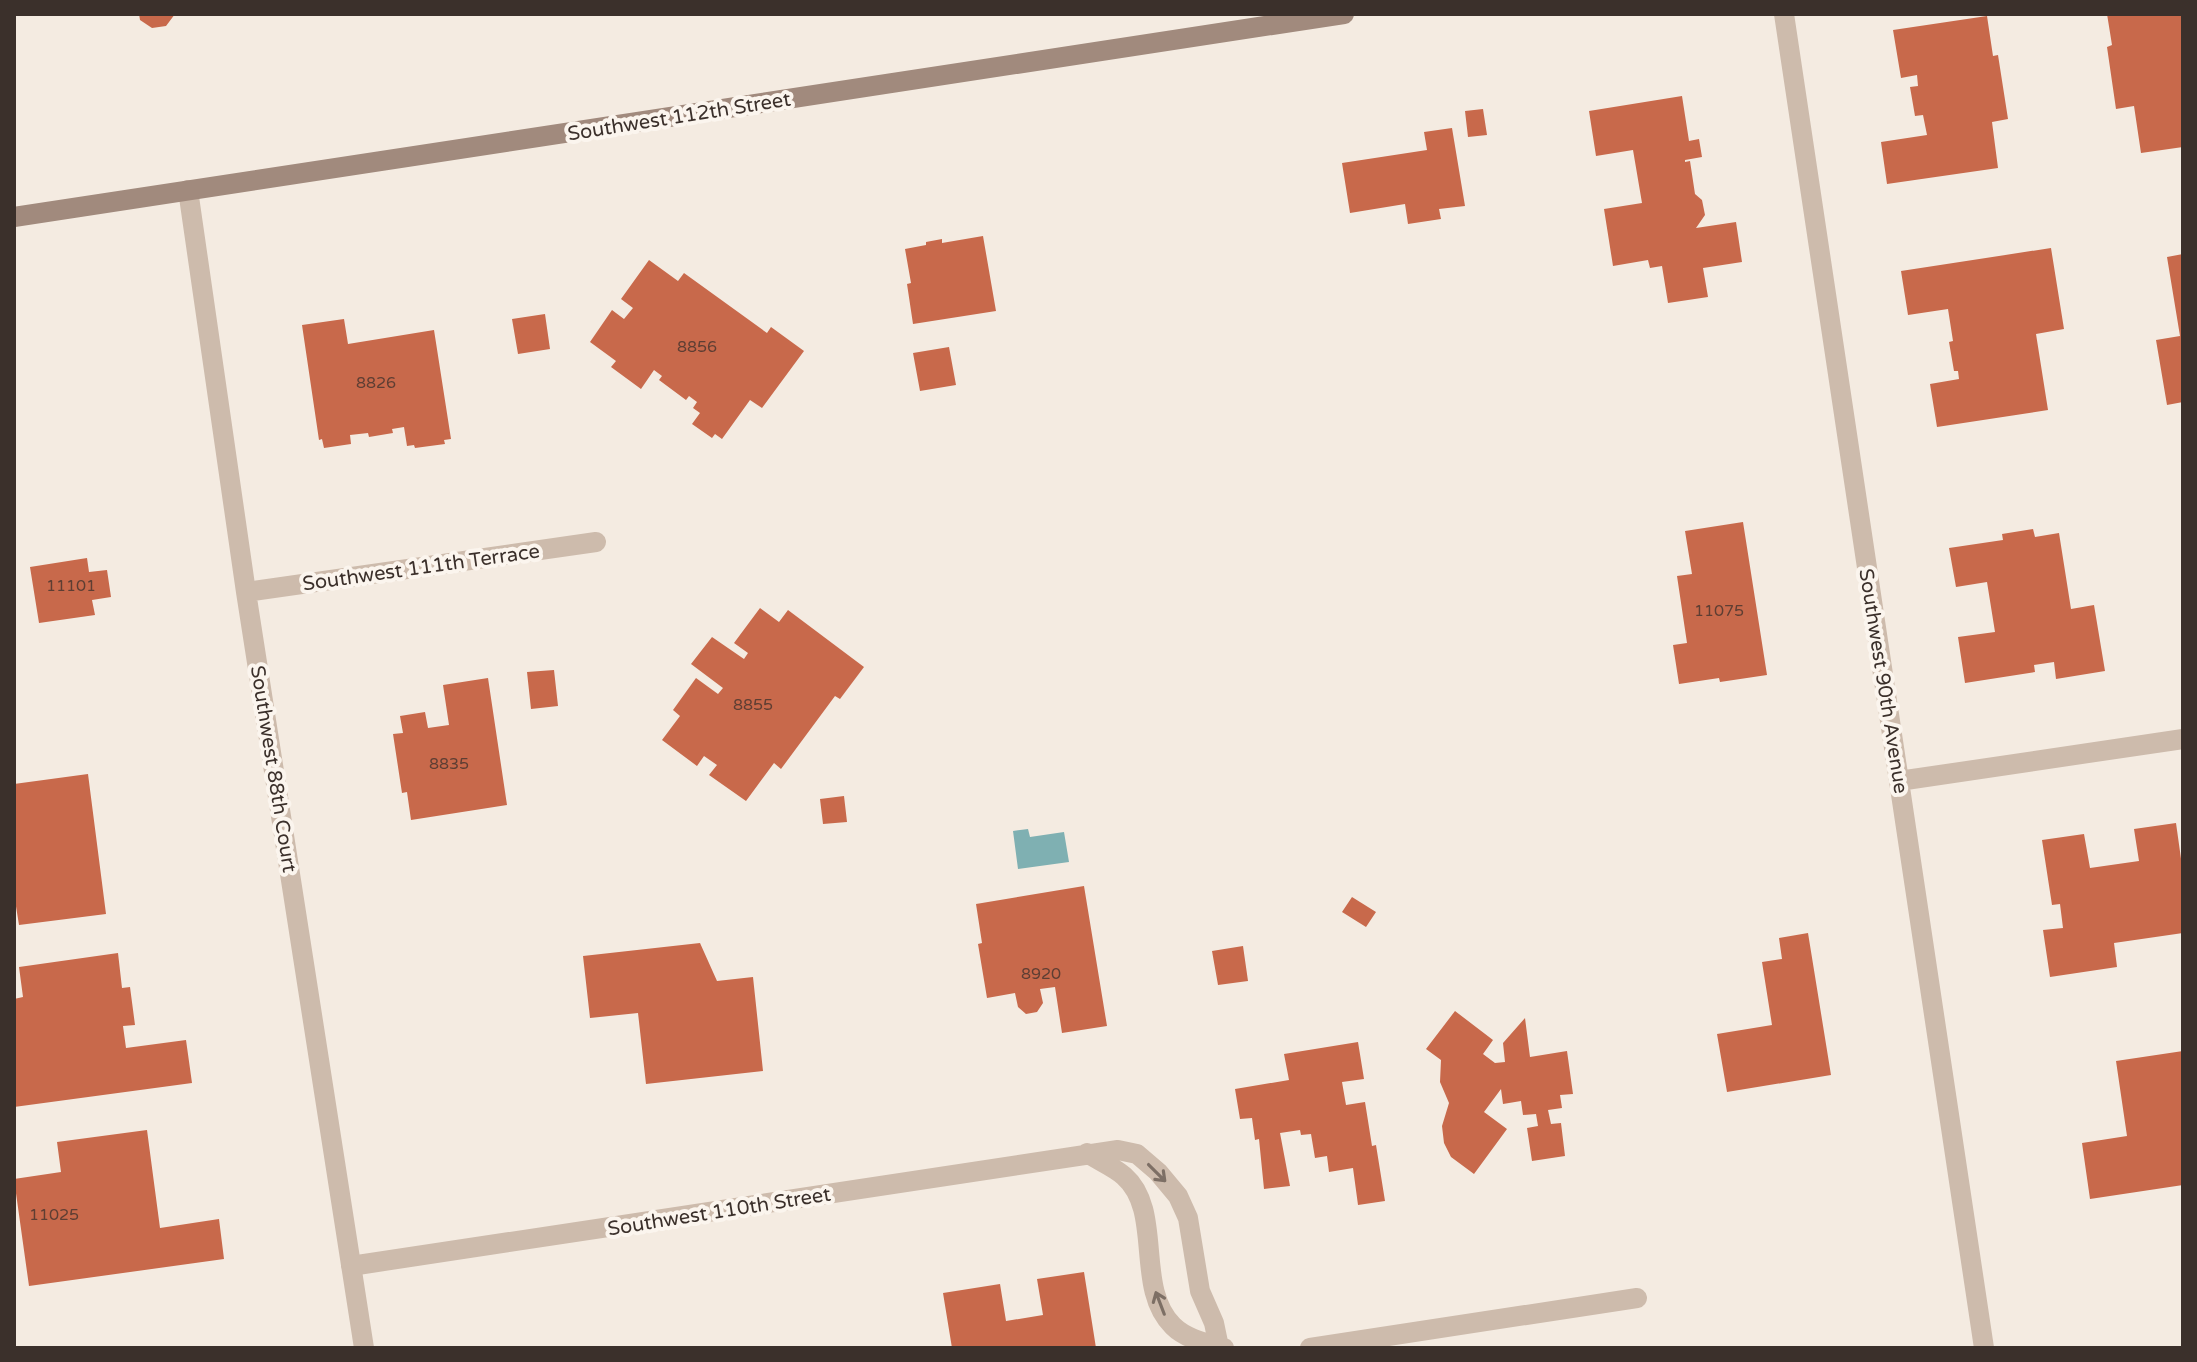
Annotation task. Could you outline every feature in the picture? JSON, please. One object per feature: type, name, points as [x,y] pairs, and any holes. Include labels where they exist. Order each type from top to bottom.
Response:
[{"type":"main road","name":"Southwest 112th Street","points":[[14,217],[1344,14]]},
{"type":"street","name":"Southwest 90th Avenue","points":[[1784,14],[1984,1348]]},
{"type":"street","name":"Southwest 88th Court","points":[[188,190],[246,592],[364,1348]]},
{"type":"street","name":"Southwest 111th Terrace","points":[[246,592],[596,542]]},
{"type":"street","points":[[1899,781],[2183,739]]},
{"type":"street","name":"Southwest 110th Street","points":[[351,1266],[1118,1150],[1137,1154],[1158,1172],[1178,1196],[1188,1218],[1200,1291],[1222,1347]]},
{"type":"street","points":[[1087,1153],[1125,1176],[1138,1197],[1145,1216],[1156,1294],[1164,1315],[1174,1328],[1192,1338],[1222,1347]]},
{"type":"street","points":[[1310,1348],[1637,1298]]},
{"type":"water","points":[[1028,829],[1030,837],[1064,832],[1069,862],[1018,869],[1013,831]]},
{"type":"building","points":[[139,14],[175,14],[166,26],[152,28],[140,20]]},
{"type":"building","points":[[2107,14],[2183,14],[2183,147],[2141,153],[2134,106],[2116,109],[2107,47],[2112,45]]},
{"type":"building","points":[[1987,16],[1993,56],[1998,55],[2008,119],[1992,122],[1998,168],[1887,184],[1881,142],[1927,135],[1923,115],[1915,116],[1910,87],[1918,86],[1917,75],[1901,78],[1893,30]]},
{"type":"building","points":[[1682,96],[1689,141],[1699,139],[1702,157],[1685,160],[1690,161],[1695,194],[1702,200],[1705,215],[1696,228],[1736,222],[1742,262],[1703,268],[1708,297],[1668,303],[1662,266],[1650,268],[1648,260],[1613,266],[1604,209],[1642,203],[1633,150],[1596,156],[1589,111]]},
{"type":"building","points":[[1483,109],[1487,135],[1468,137],[1465,111]]},
{"type":"building","points":[[1452,128],[1465,206],[1439,209],[1441,219],[1408,224],[1405,204],[1350,213],[1342,163],[1427,150],[1424,132]]},
{"type":"building","points":[[983,236],[996,311],[913,324],[905,249],[942,239],[942,243]]},
{"type":"building","points":[[2051,248],[2064,329],[2036,334],[2048,410],[1937,427],[1930,384],[1959,379],[1958,371],[1954,371],[1949,342],[1953,341],[1948,309],[1908,315],[1901,271]]},
{"type":"building","points":[[2183,254],[2183,402],[2167,405],[2156,340],[2180,336],[2167,257]]},
{"type":"building","points":[[649,260],[678,281],[684,273],[767,333],[771,327],[804,351],[762,408],[750,400],[722,439],[715,434],[712,438],[692,424],[700,413],[693,408],[697,402],[689,396],[686,400],[659,380],[662,376],[654,370],[641,389],[611,367],[616,361],[590,342],[612,310],[624,319],[633,308],[621,299]]},
{"type":"building","points":[[545,314],[550,349],[518,354],[512,319]]},
{"type":"building","points":[[344,319],[348,344],[434,330],[451,439],[444,440],[445,444],[415,448],[414,445],[407,446],[404,427],[392,429],[393,433],[369,437],[368,433],[350,435],[351,444],[324,448],[322,439],[319,440],[302,325]]},
{"type":"building","points":[[949,347],[956,385],[920,391],[913,353]]},
{"type":"building","points":[[1743,522],[1767,675],[1679,684],[1673,645],[1687,643],[1677,576],[1692,574],[1685,531]]},
{"type":"building","points":[[2033,529],[2035,537],[2059,533],[2071,609],[2094,605],[2105,671],[2056,679],[2054,662],[2034,665],[2035,672],[1965,683],[1958,637],[1995,632],[1987,582],[1956,587],[1949,548],[2003,540],[2002,534]]},
{"type":"building","points":[[87,558],[89,572],[107,570],[111,597],[92,600],[95,615],[39,623],[30,567]]},
{"type":"building","points":[[760,608],[779,622],[788,610],[864,667],[840,699],[835,696],[781,769],[774,763],[746,801],[709,775],[717,765],[704,756],[697,766],[662,740],[680,716],[673,710],[696,678],[718,694],[723,688],[691,664],[712,637],[744,659],[748,653],[734,643]]},
{"type":"building","points":[[554,670],[558,706],[531,709],[527,672]]},
{"type":"building","points":[[488,678],[507,805],[411,820],[407,792],[402,793],[393,734],[403,733],[400,716],[425,712],[428,728],[449,725],[443,685]]},
{"type":"building","points":[[88,774],[106,914],[19,925],[14,894],[14,784]]},
{"type":"building","points":[[844,796],[847,822],[823,824],[820,799]]},
{"type":"building","points":[[2176,823],[2183,873],[2183,933],[2114,943],[2117,967],[2050,977],[2043,930],[2063,928],[2060,904],[2052,905],[2042,840],[2084,834],[2090,868],[2139,861],[2134,829]]},
{"type":"building","points":[[1084,886],[1107,1026],[1062,1033],[1055,987],[1040,989],[1043,1003],[1037,1012],[1026,1014],[1018,1007],[1015,993],[987,998],[978,944],[982,943],[976,904]]},
{"type":"building","points":[[1352,897],[1376,912],[1366,927],[1342,912]]},
{"type":"building","points":[[1808,933],[1831,1075],[1727,1092],[1717,1034],[1772,1025],[1762,962],[1782,959],[1779,938]]},
{"type":"building","points":[[700,943],[717,981],[753,977],[763,1071],[646,1084],[638,1013],[590,1018],[583,956]]},
{"type":"building","points":[[1243,946],[1248,981],[1218,985],[1212,951]]},
{"type":"building","points":[[118,953],[122,988],[130,987],[135,1025],[123,1026],[126,1048],[186,1040],[192,1083],[14,1107],[14,999],[23,997],[19,967]]},
{"type":"building","points":[[1455,1011],[1493,1040],[1483,1054],[1495,1063],[1505,1062],[1503,1043],[1525,1018],[1530,1057],[1567,1051],[1573,1094],[1560,1095],[1562,1108],[1548,1110],[1551,1124],[1561,1123],[1565,1156],[1532,1161],[1527,1128],[1538,1126],[1536,1114],[1523,1115],[1521,1101],[1503,1104],[1501,1089],[1484,1112],[1507,1129],[1474,1174],[1451,1157],[1444,1143],[1442,1126],[1449,1103],[1440,1082],[1441,1060],[1426,1049]]},
{"type":"building","points":[[1358,1042],[1364,1079],[1342,1082],[1346,1105],[1365,1102],[1385,1201],[1358,1205],[1353,1168],[1329,1172],[1327,1156],[1315,1158],[1311,1134],[1301,1135],[1300,1130],[1280,1133],[1290,1186],[1264,1189],[1259,1139],[1255,1140],[1252,1118],[1240,1119],[1235,1089],[1289,1080],[1284,1054]]},
{"type":"building","points":[[2183,1051],[2183,1185],[2090,1199],[2082,1143],[2127,1136],[2116,1061]]},
{"type":"building","points":[[147,1130],[160,1228],[219,1219],[224,1259],[29,1286],[14,1179],[61,1172],[57,1142]]},
{"type":"building","points":[[1084,1272],[1096,1348],[952,1348],[943,1293],[1000,1284],[1006,1321],[1043,1315],[1037,1279]]}]
